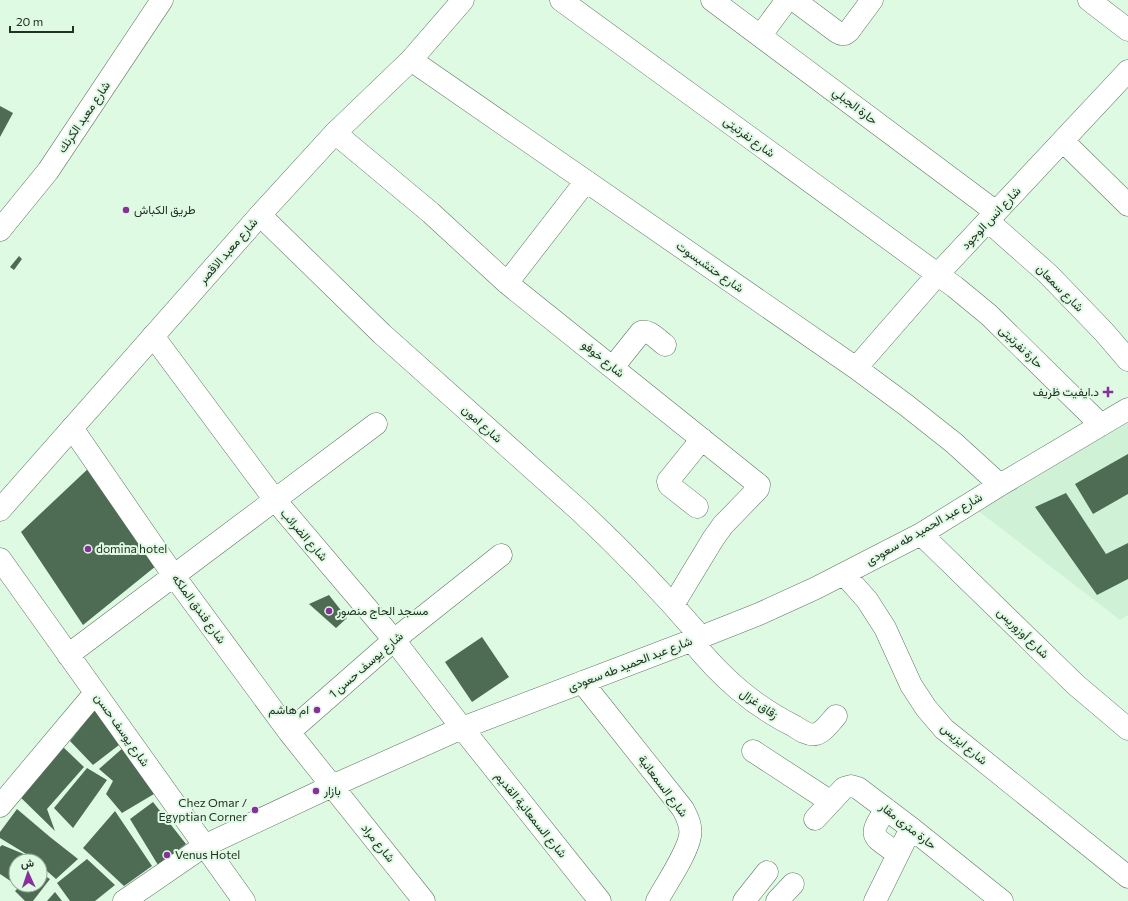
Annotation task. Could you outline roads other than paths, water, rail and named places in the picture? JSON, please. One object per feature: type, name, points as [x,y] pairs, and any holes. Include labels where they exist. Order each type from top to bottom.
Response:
[{"type":"street","name":"شارع معبد الكرنك","points":[[0,230],[48,171],[162,0]]},
{"type":"street","name":"شارع معبد الاقصر","points":[[0,510],[260,215],[335,133],[411,60],[463,0]]},
{"type":"street","name":"شارع نفرتيتى","points":[[561,0],[938,274]]},
{"type":"street","name":"حارة الجبلي","points":[[712,0],[761,35],[992,216]]},
{"type":"street","points":[[761,35],[787,0]]},
{"type":"street","points":[[794,0],[840,34],[845,34],[849,31],[872,0]]},
{"type":"street","points":[[1089,0],[1128,30]]},
{"type":"street","name":"شارع حتشبسوت","points":[[411,60],[856,368],[954,443],[1000,485]]},
{"type":"street","name":"شارع انس الوجود","points":[[856,368],[938,274],[1128,71]]},
{"type":"street","name":"شارع خوفو","points":[[335,133],[431,213],[507,283],[758,483],[759,487],[720,530],[673,605]]},
{"type":"street","points":[[1063,141],[1128,205]]},
{"type":"street","points":[[507,283],[586,181]]},
{"type":"street","name":"شارع امون","points":[[260,215],[382,334],[612,541],[673,605],[696,639]]},
{"type":"street","name":"شارع سمعان","points":[[992,216],[1104,332],[1128,360]]},
{"type":"street","name":"حارة نفرتيتى","points":[[938,274],[989,315],[1101,426]]},
{"type":"street","points":[[613,367],[643,331],[648,332],[665,345]]},
{"type":"street","name":"شارع الضرائب","points":[[153,336],[274,500],[394,640],[462,728]]},
{"type":"street","name":"شارع عبد الحميد طه سعودى","points":[[124,901],[204,846],[332,786],[462,728],[696,639],[759,614],[816,588],[921,534],[1128,409]]},
{"type":"street","points":[[68,655],[376,424]]},
{"type":"street","name":"شارع فندق الملكه","points":[[72,428],[174,576],[332,786]]},
{"type":"street","points":[[697,507],[669,485],[668,481],[702,439]]},
{"type":"street","name":"شارع أوزوريس","points":[[921,534],[1076,685],[1128,729]]},
{"type":"street","name":"شارع يوسف حسن 1","points":[[290,732],[394,640],[501,555]]},
{"type":"street","name":"شارع يوسف حسن","points":[[0,559],[244,901]]},
{"type":"street","name":"شارع ايزيس","points":[[844,574],[867,600],[885,628],[911,685],[926,708],[944,729],[1128,878]]},
{"type":"street","name":"زقاق غزال","points":[[696,639],[710,664],[731,684],[755,703],[779,719],[812,735],[822,731],[836,716]]},
{"type":"street","name":"شارع السمعانية","points":[[582,682],[683,809],[689,821],[690,835],[686,848],[657,901]]},
{"type":"street","points":[[0,806],[95,693]]},
{"type":"street","name":"شارع السمعانية القديم","points":[[462,728],[600,901]]},
{"type":"street","points":[[753,750],[831,802]]},
{"type":"street","name":"شارع مراد","points":[[332,786],[424,901]]},
{"type":"street","name":"حارة مترى مقار","points":[[815,819],[844,788],[851,786],[858,788],[911,828],[1002,901]]},
{"type":"street","points":[[886,809],[874,826],[874,832],[876,838],[898,854]]},
{"type":"street","points":[[881,898],[898,854],[911,828]]},
{"type":"street","points":[[744,901],[767,872]]},
{"type":"street","points":[[777,901],[794,884]]},
{"type":"place","name":"طريق الكباش","points":[[126,210]]},
{"type":"place","name":"د.ايفيت ظريف","points":[[1108,392]]},
{"type":"place","name":"domina hotel","points":[[88,549]]},
{"type":"place","name":"مسجد الحاج منصور","points":[[329,611]]},
{"type":"place","name":"ام هاشم","points":[[317,710]]},
{"type":"place","name":"بازار","points":[[316,791]]},
{"type":"place","name":"Chez Omar / Egyptian Corner","points":[[255,810]]},
{"type":"place","name":"Venus Hotel","points":[[167,855]]}]
